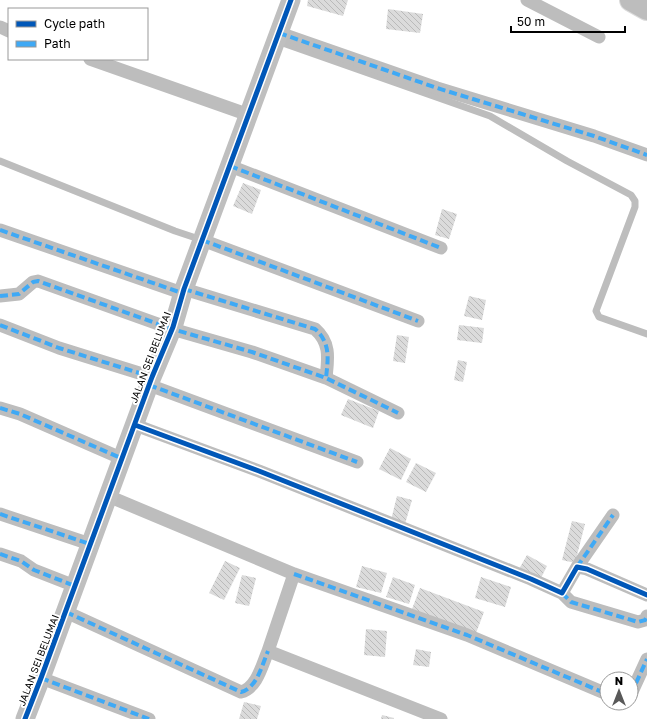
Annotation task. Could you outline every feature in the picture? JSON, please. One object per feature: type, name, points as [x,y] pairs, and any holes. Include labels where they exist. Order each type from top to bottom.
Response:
[{"type":"highway","points":[[631,0],[647,9]]},
{"type":"street","name":"JALAN SEI BELUMAI","points":[[25,719],[123,459],[150,381],[172,329],[183,291],[291,0]]},
{"type":"street","points":[[527,0],[599,37]]},
{"type":"street","points":[[278,37],[594,136],[647,155]]},
{"type":"street","points":[[93,60],[249,115]]},
{"type":"street","points":[[230,166],[441,248]]},
{"type":"street","points":[[0,230],[183,291],[315,329],[321,334],[328,346],[326,378]]},
{"type":"street","points":[[202,240],[418,321]]},
{"type":"street","points":[[0,296],[19,294],[33,282],[38,281],[172,329],[252,352],[326,378],[398,413]]},
{"type":"street","points":[[0,325],[150,381],[357,462]]},
{"type":"street","points":[[0,408],[20,414],[123,459]]},
{"type":"street","points":[[135,425],[266,474],[531,579],[562,593],[571,602],[638,622],[645,620],[647,616]]},
{"type":"street","points":[[108,496],[294,574],[468,635],[599,691]]},
{"type":"street","points":[[0,514],[90,544]]},
{"type":"street","points":[[562,593],[577,567],[613,515]]},
{"type":"street","points":[[0,554],[21,561],[34,570],[75,586]]},
{"type":"street","points":[[577,567],[587,569],[647,596]]},
{"type":"street","points":[[66,612],[241,692],[248,690],[254,683],[268,651],[294,574]]},
{"type":"street","points":[[268,651],[442,719]]},
{"type":"street","points":[[639,676],[647,659]]},
{"type":"street","points":[[41,678],[149,719]]},
{"type":"lane","points":[[278,37],[490,116],[567,161],[631,195],[635,201],[635,207],[596,311],[599,317],[647,334]]},
{"type":"lane","points":[[0,160],[175,231],[202,240]]},
{"type":"building","points":[[308,0],[348,0],[343,16],[307,6]]},
{"type":"building","points":[[388,9],[423,14],[420,33],[386,29]]},
{"type":"building","points":[[243,183],[261,190],[252,214],[233,206]]},
{"type":"building","points":[[442,209],[457,214],[449,239],[435,235]]},
{"type":"building","points":[[469,296],[486,300],[482,320],[464,316]]},
{"type":"building","points":[[459,325],[484,328],[482,343],[457,340]]},
{"type":"building","points":[[397,335],[409,337],[405,363],[393,361]]},
{"type":"building","points":[[458,360],[467,362],[463,382],[454,380]]},
{"type":"building","points":[[348,399],[379,411],[373,428],[341,415]]},
{"type":"building","points":[[390,448],[411,459],[401,480],[379,469]]},
{"type":"building","points":[[416,463],[436,473],[426,492],[406,482]]},
{"type":"building","points":[[397,496],[412,500],[405,524],[391,520]]},
{"type":"building","points":[[572,521],[585,524],[575,563],[562,560]]},
{"type":"building","points":[[527,555],[547,566],[540,580],[519,569]]},
{"type":"building","points":[[225,561],[240,568],[224,600],[209,593]]},
{"type":"building","points":[[362,566],[387,573],[381,593],[356,587]]},
{"type":"building","points":[[242,575],[256,578],[249,606],[235,603]]},
{"type":"building","points":[[393,577],[415,585],[409,604],[386,597]]},
{"type":"building","points":[[481,577],[511,587],[505,607],[475,598]]},
{"type":"building","points":[[420,588],[484,612],[476,633],[412,609]]},
{"type":"building","points":[[366,629],[387,631],[385,657],[364,655]]},
{"type":"building","points":[[416,649],[431,652],[429,667],[413,665]]},
{"type":"building","points":[[244,702],[261,706],[257,719],[239,719]]},
{"type":"building","points":[[382,715],[394,718],[394,719],[381,719]]},
{"type":"marked path","points":[[279,33],[437,88],[594,136],[647,155]]},
{"type":"marked path","points":[[230,166],[441,248]]},
{"type":"marked path","points":[[0,230],[182,293]]},
{"type":"marked path","points":[[202,240],[418,321]]},
{"type":"marked path","points":[[0,296],[19,294],[33,282],[38,281],[172,329],[252,352],[326,378],[398,413]]},
{"type":"marked path","points":[[184,289],[315,329],[324,340],[326,346],[328,358],[326,378]]},
{"type":"marked path","points":[[0,325],[59,348],[152,377]]},
{"type":"marked path","points":[[149,385],[357,462]]},
{"type":"marked path","points":[[0,408],[20,414],[123,459]]},
{"type":"marked path","points":[[0,514],[90,544]]},
{"type":"marked path","points":[[577,567],[613,515]]},
{"type":"marked path","points":[[0,554],[21,561],[34,570],[75,586]]},
{"type":"marked path","points":[[294,574],[467,635],[599,691]]},
{"type":"marked path","points":[[562,593],[571,602],[638,622],[645,620],[647,616]]},
{"type":"marked path","points":[[66,612],[241,692],[247,690],[255,681],[268,651]]},
{"type":"marked path","points":[[639,676],[647,659]]},
{"type":"marked path","points":[[41,678],[149,719]]},
{"type":"cycle path","points":[[25,719],[152,377],[173,327],[184,289],[291,0]]},
{"type":"cycle path","points":[[135,425],[259,471],[531,579],[562,593],[577,567],[587,569],[647,595]]}]
